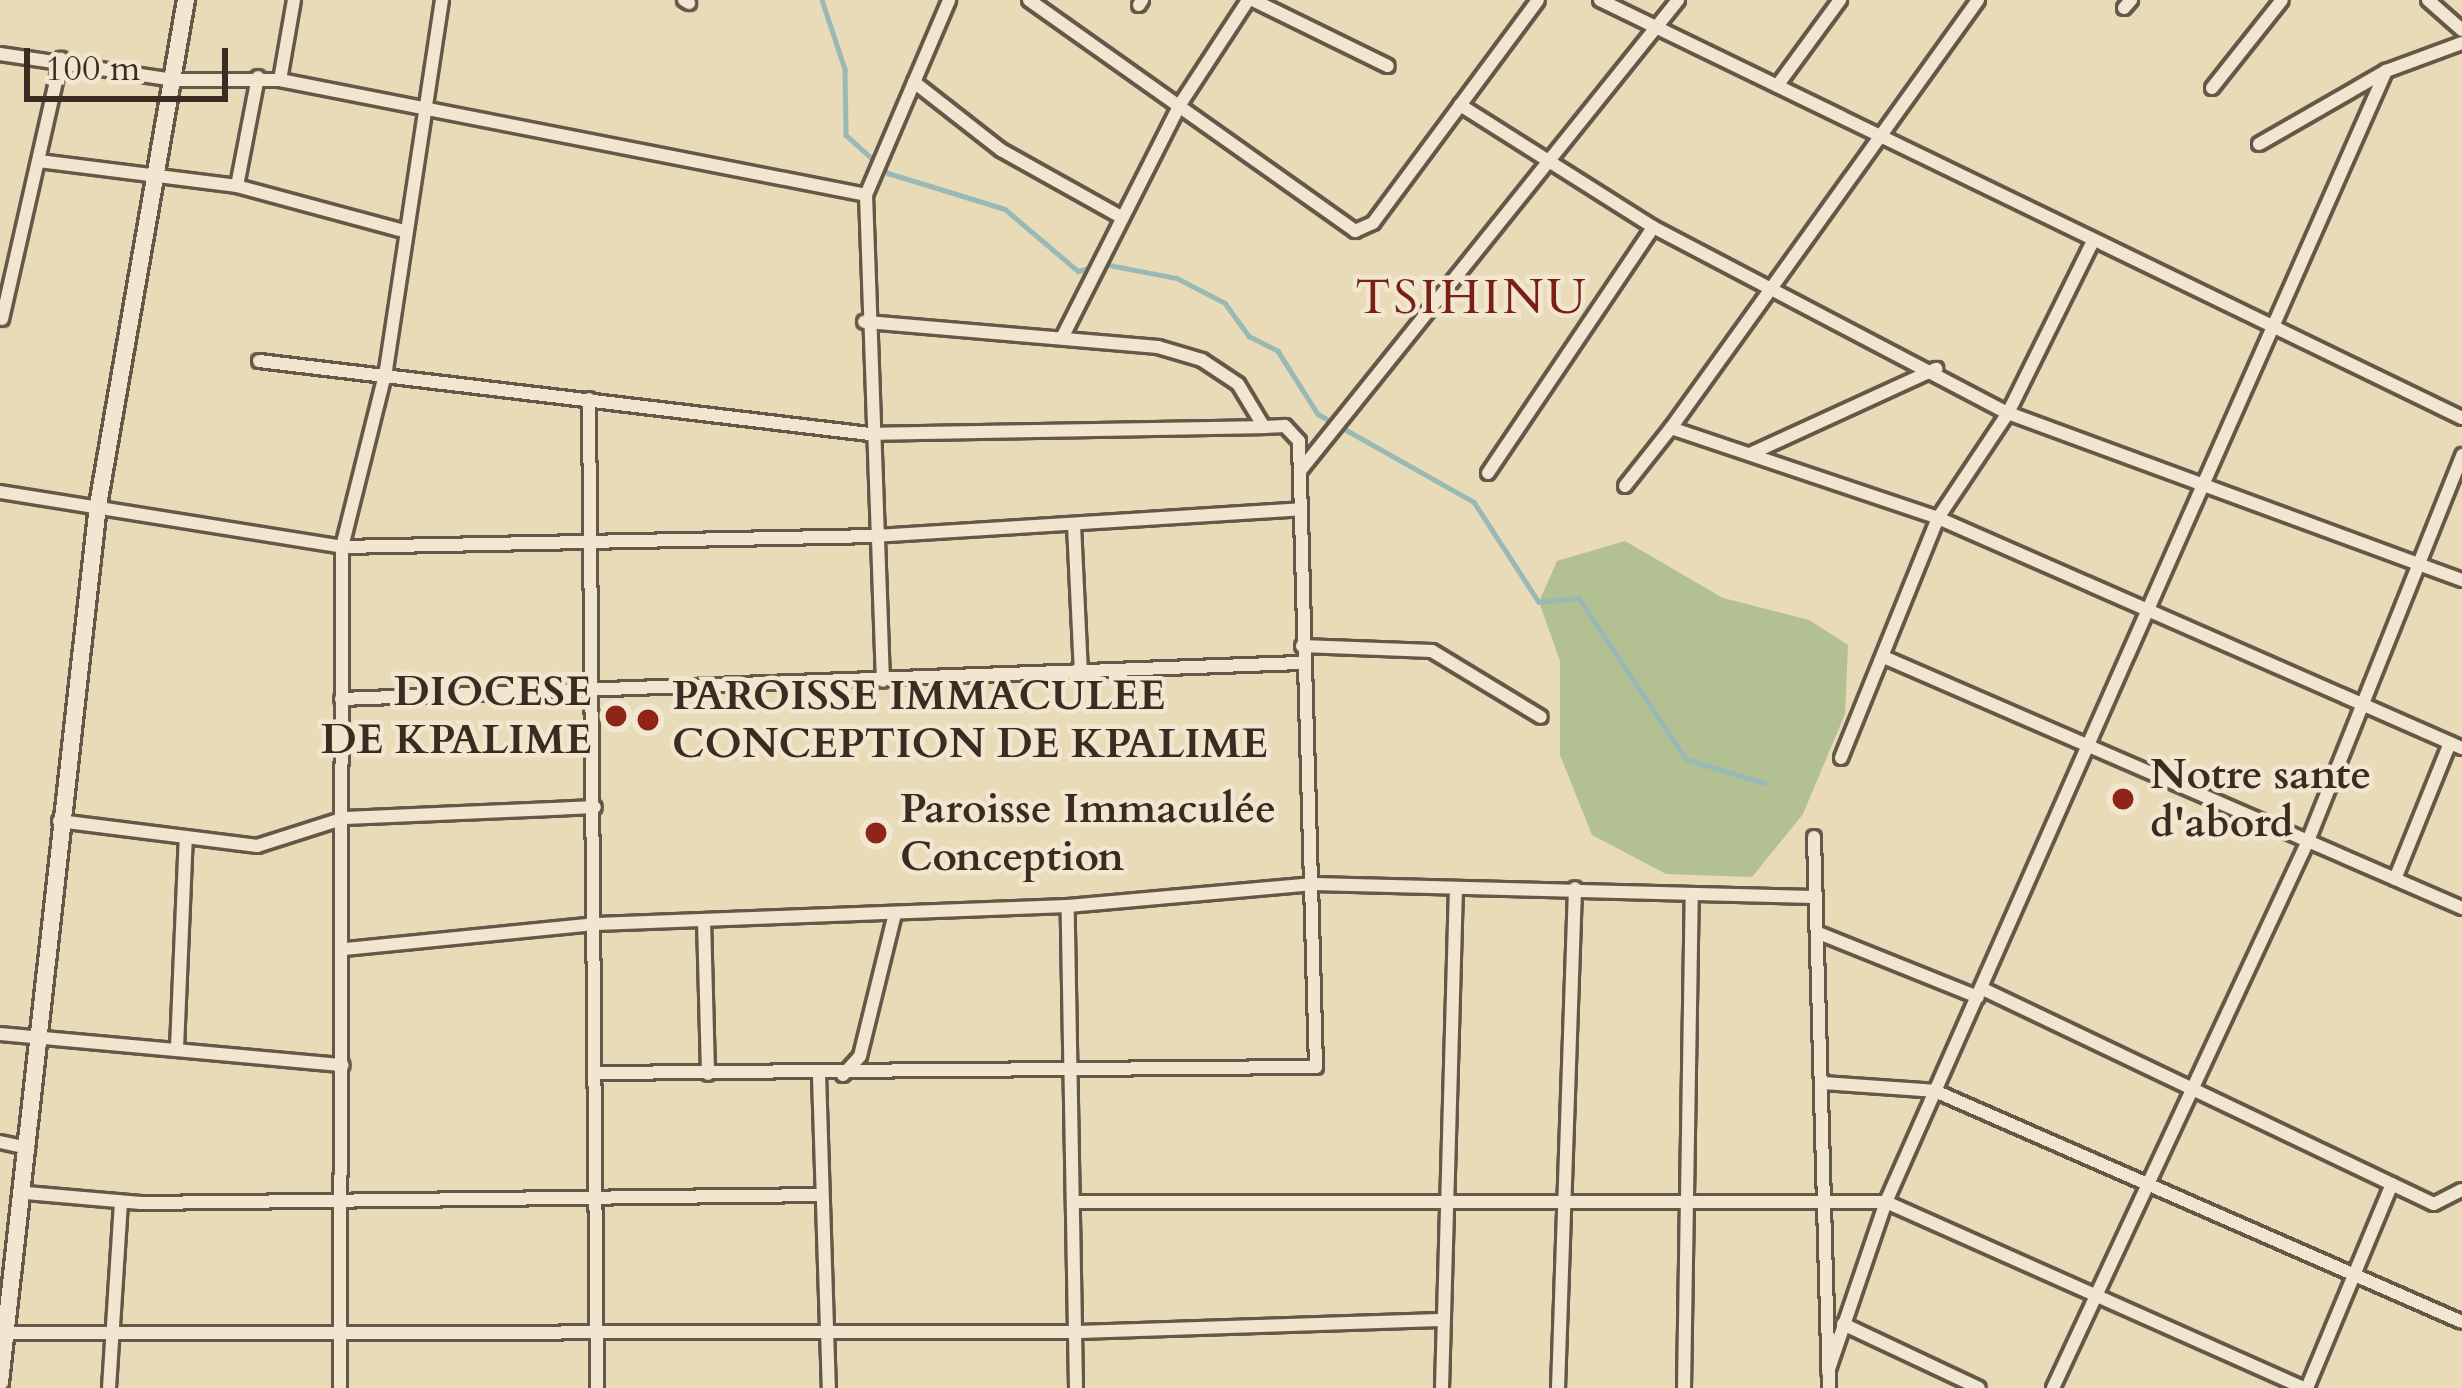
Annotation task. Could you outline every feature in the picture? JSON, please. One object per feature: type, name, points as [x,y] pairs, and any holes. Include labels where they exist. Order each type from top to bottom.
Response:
[{"type":"street","points":[[0,1382],[44,1038],[59,821],[98,505],[150,178],[176,80],[186,0]]},
{"type":"street","points":[[280,80],[294,0]]},
{"type":"street","points":[[340,1388],[345,949],[342,547],[386,370],[400,230],[442,0]]},
{"type":"street","points":[[884,681],[864,322],[866,195],[949,0]]},
{"type":"street","points":[[1029,0],[1355,231],[1373,223],[1538,0]]},
{"type":"street","points":[[1062,338],[1119,216],[1179,106],[1251,0],[1388,66]]},
{"type":"street","points":[[1600,0],[2091,245],[2268,321],[2462,418]]},
{"type":"street","points":[[1299,472],[1554,168],[1678,0]]},
{"type":"street","points":[[1777,86],[1840,0]]},
{"type":"street","points":[[1625,486],[1671,428],[1765,284],[1978,0]]},
{"type":"street","points":[[2212,88],[2282,0]]},
{"type":"street","points":[[2428,0],[2462,30]]},
{"type":"street","points":[[2259,144],[2386,71],[2462,43]]},
{"type":"street","points":[[0,54],[62,59],[176,80],[280,80],[866,195]]},
{"type":"street","points":[[2,319],[62,59]]},
{"type":"street","points":[[1828,1372],[1886,1202],[1982,993],[2146,606],[2207,482],[2268,321],[2386,71]]},
{"type":"street","points":[[237,186],[258,77]]},
{"type":"street","points":[[914,82],[1001,150],[1119,216]]},
{"type":"street","points":[[1460,105],[1653,227],[1936,369],[2008,413],[2207,482],[2462,580]]},
{"type":"street","points":[[39,161],[237,186],[400,230]]},
{"type":"street","points":[[1488,473],[1653,227]]},
{"type":"street","points":[[1841,758],[1886,658],[1938,518],[2008,413],[2091,245]]},
{"type":"street","points":[[864,322],[1062,338],[1202,360],[1238,384],[1264,427]]},
{"type":"street","points":[[260,361],[386,370],[869,434],[1264,427],[1293,433],[1299,472],[1300,663],[1314,884],[1316,1067],[1073,1077],[594,1073]]},
{"type":"street","points":[[1750,454],[1936,369]]},
{"type":"street","points":[[589,399],[596,689],[598,1388]]},
{"type":"street","points":[[1671,428],[1938,518],[2456,746],[2395,879]]},
{"type":"street","points":[[2053,1388],[2089,1297],[2198,1088],[2308,841],[2416,559],[2462,454]]},
{"type":"street","points":[[0,492],[342,547],[591,547],[875,536],[1299,509]]},
{"type":"street","points":[[1074,525],[1081,673]]},
{"type":"street","points":[[1302,646],[1432,651],[1541,717]]},
{"type":"street","points":[[1886,658],[2462,908]]},
{"type":"street","points":[[341,699],[1300,663]]},
{"type":"street","points":[[59,821],[257,846],[345,818],[595,807]]},
{"type":"street","points":[[177,1048],[186,837]]},
{"type":"street","points":[[1814,837],[1813,897],[1821,934],[1819,1202],[1829,1388]]},
{"type":"street","points":[[345,949],[596,923],[1068,906],[1314,884],[1813,897]]},
{"type":"street","points":[[1558,1388],[1575,888]]},
{"type":"street","points":[[1442,1388],[1456,889]]},
{"type":"street","points":[[1684,1388],[1693,1200],[1692,897]]},
{"type":"street","points":[[1068,906],[1076,1388]]},
{"type":"street","points":[[842,1076],[860,1056],[895,913]]},
{"type":"street","points":[[704,920],[708,1074]]},
{"type":"street","points":[[1821,934],[1982,993],[2198,1088],[2434,1204],[2462,1190]]},
{"type":"street","points":[[0,1034],[344,1065]]},
{"type":"street","points":[[819,1075],[829,1388]]},
{"type":"street","points":[[1822,1083],[1935,1091],[2462,1322]]},
{"type":"street","points":[[0,1142],[28,1148]]},
{"type":"street","points":[[1073,1202],[1447,1195],[1886,1202],[2089,1297],[2305,1388],[2358,1273],[2392,1184]]},
{"type":"street","points":[[26,1193],[121,1202],[340,1196],[599,1201],[821,1195]]},
{"type":"street","points":[[109,1388],[121,1202]]},
{"type":"street","points":[[5,1334],[340,1329],[597,1334],[1077,1332],[1442,1320]]},
{"type":"street","points":[[1843,1324],[1979,1388]]},
{"type":"green space","points":[[1625,541],[1723,598],[1809,620],[1848,645],[1845,714],[1803,814],[1752,877],[1666,874],[1592,835],[1560,755],[1560,661],[1539,602],[1557,561]]},
{"type":"waterway","points":[[822,0],[845,69],[846,135],[888,173],[1005,209],[1078,271],[1093,267]]},
{"type":"waterway","points":[[1104,264],[1177,278],[1225,303],[1249,336],[1278,351],[1318,414],[1474,502],[1539,602],[1579,598],[1686,759],[1764,783]]},
{"type":"place","name":"DIOCESE DE KPALIME","points":[[616,716]]},
{"type":"place","name":"PAROISSE IMMACULEE CONCEPTION DE KPALIME","points":[[648,720]]},
{"type":"place","name":"Notre sante d'abord","points":[[2123,799]]},
{"type":"place","name":"Paroisse Immaculée Conception","points":[[876,833]]},
{"type":"district","name":"TSIHINU","points":[[1472,298]]}]
